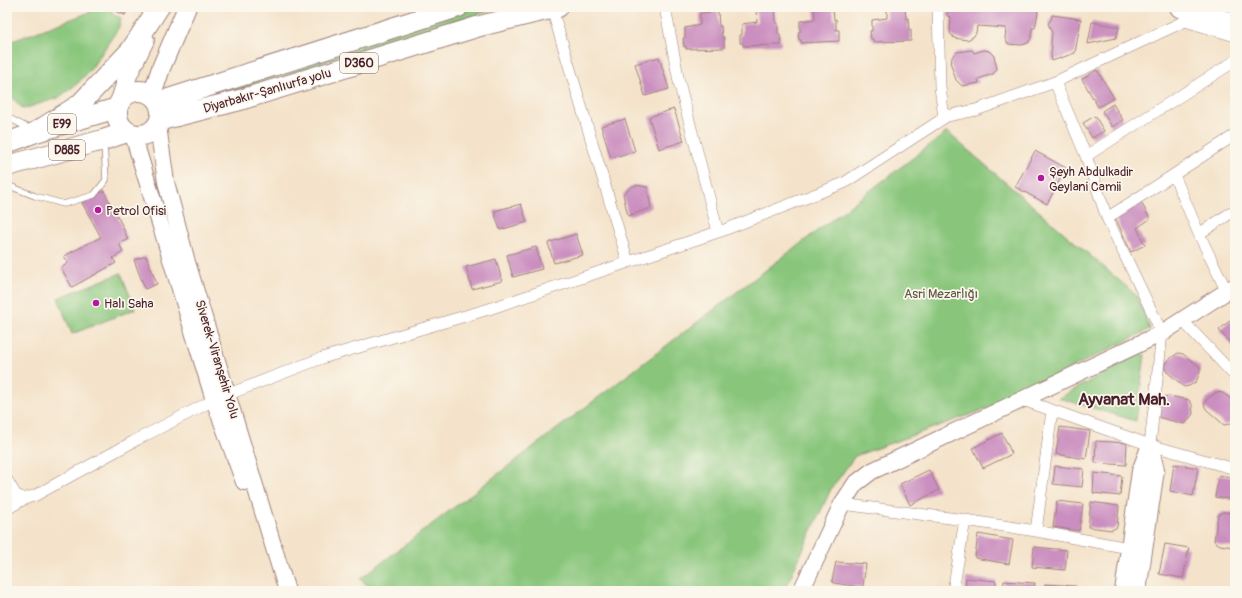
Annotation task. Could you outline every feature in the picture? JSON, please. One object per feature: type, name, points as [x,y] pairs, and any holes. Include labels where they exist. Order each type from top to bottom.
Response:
[{"type":"highway","points":[[36,132],[79,105],[131,50],[160,7]]},
{"type":"highway","name":"Diyarbakır-Şanlıurfa yolu","points":[[157,111],[458,7]]},
{"type":"highway","name":"Diyarbakır-Şanlıurfa yolu","points":[[157,111],[240,100],[480,26],[555,8]]},
{"type":"highway","points":[[1188,13],[1235,24]]},
{"type":"highway","points":[[131,92],[146,92],[157,111],[147,134],[140,136],[130,134],[122,128],[118,122],[117,115],[119,105],[125,96],[131,92]]},
{"type":"highway","name":"E99","points":[[7,143],[119,105]]},
{"type":"highway","name":"D885","points":[[7,166],[130,134]]},
{"type":"main road","points":[[119,105],[128,74],[160,7]]},
{"type":"main road","points":[[157,111],[161,68],[188,8]]},
{"type":"street","points":[[665,7],[679,82],[718,232]]},
{"type":"street","points":[[938,7],[940,87],[944,118]]},
{"type":"street","points":[[555,8],[628,262]]},
{"type":"street","points":[[7,509],[24,499],[36,495],[138,438],[221,397],[322,358],[489,309],[718,232],[844,183],[947,116],[976,110],[1055,82],[1188,13],[1235,36]]},
{"type":"street","points":[[1086,156],[1235,61]]},
{"type":"street","points":[[1055,82],[1086,156],[1107,218],[1162,334],[1150,445],[1140,471],[1123,591]]},
{"type":"street","name":"Siverek-Viranşehir Yolu","points":[[157,111],[166,182],[188,262],[221,397]]},
{"type":"street","name":"Siverek-Viranşehir Yolu","points":[[130,134],[221,397],[255,510],[287,591]]},
{"type":"street","points":[[1107,218],[1234,139]]},
{"type":"street","points":[[801,591],[842,504],[855,484],[872,471],[1162,334],[1231,289],[1199,234],[1174,175]]},
{"type":"street","points":[[1199,234],[1235,210]]},
{"type":"street","points":[[1182,320],[1235,376]]},
{"type":"street","points":[[1023,400],[1150,445],[1235,469]]},
{"type":"street","points":[[1036,531],[1052,411]]},
{"type":"street","points":[[1138,591],[1156,470],[1150,445]]},
{"type":"street","points":[[7,480],[15,494],[24,499]]},
{"type":"street","points":[[842,504],[965,520],[1129,548]]},
{"type":"street","points":[[953,591],[965,520]]},
{"type":"lane","points":[[7,117],[36,132]]},
{"type":"lane","points":[[7,185],[35,196],[64,204],[94,195],[106,180],[104,140]]},
{"type":"green space","points":[[104,7],[112,7],[112,14],[121,18],[119,27],[91,69],[77,84],[58,98],[23,109],[7,92],[7,43]]},
{"type":"green space","points":[[479,7],[503,7],[389,41],[167,114],[166,101]]},
{"type":"green space","name":"Asri Mezarlığı","points":[[947,132],[1136,295],[1150,329],[994,406],[855,456],[831,489],[784,591],[374,591],[360,579]]},
{"type":"green space","name":"Halı Saha","points":[[121,273],[135,309],[72,334],[58,298]]},
{"type":"green space","points":[[1139,354],[1145,355],[1136,421],[1059,398]]},
{"type":"building","points":[[116,7],[128,7],[125,15],[115,11]]},
{"type":"building","points":[[814,7],[833,7],[834,20],[836,19],[836,30],[839,30],[839,41],[801,43],[798,32],[800,32],[800,21],[815,19]]},
{"type":"building","points":[[887,7],[905,7],[906,19],[908,18],[909,30],[911,30],[911,41],[873,42],[870,31],[872,31],[872,20],[887,18]]},
{"type":"building","points":[[948,7],[1036,7],[1038,13],[1035,28],[1032,28],[1031,38],[1028,43],[1022,45],[1008,44],[1005,39],[1006,28],[977,26],[976,33],[973,37],[967,40],[954,38],[950,33],[951,17],[947,16]]},
{"type":"building","points":[[775,9],[776,23],[778,23],[778,34],[780,34],[781,45],[743,46],[743,43],[740,43],[742,24],[757,22],[756,10]]},
{"type":"building","points":[[718,12],[719,26],[721,26],[722,37],[724,37],[724,48],[686,49],[686,46],[684,47],[683,38],[685,38],[685,28],[700,25],[700,13]]},
{"type":"building","points":[[1052,15],[1081,19],[1075,53],[1052,61],[1052,33],[1048,23],[1051,20]]},
{"type":"building","points":[[1092,22],[1119,27],[1116,38],[1088,44]]},
{"type":"building","points":[[972,50],[974,53],[984,50],[989,51],[994,56],[997,69],[993,74],[978,79],[979,83],[962,86],[956,80],[951,65],[952,57],[957,52]]},
{"type":"building","points":[[659,57],[669,89],[645,96],[635,64]]},
{"type":"building","points":[[1097,70],[1114,98],[1098,107],[1082,79]]},
{"type":"building","points":[[1113,104],[1123,120],[1112,127],[1102,111]]},
{"type":"building","points":[[674,109],[684,141],[659,149],[649,117]]},
{"type":"building","points":[[1095,116],[1104,131],[1092,138],[1083,123]]},
{"type":"building","points":[[625,119],[635,151],[611,158],[601,126]]},
{"type":"building","name":"Şeyh Abdulkadir Geylani Camii","points":[[1035,151],[1066,168],[1047,204],[1015,187]]},
{"type":"building","points":[[636,185],[647,187],[651,208],[628,216],[623,194],[631,187]]},
{"type":"building","points":[[104,191],[122,225],[128,240],[119,243],[123,252],[113,258],[116,263],[72,287],[61,268],[68,263],[64,256],[101,237],[82,203]]},
{"type":"building","points":[[1140,200],[1150,219],[1137,228],[1145,245],[1131,252],[1116,219],[1116,215]]},
{"type":"building","points":[[521,204],[527,222],[500,230],[494,211]]},
{"type":"building","points":[[576,234],[583,255],[554,263],[548,243]]},
{"type":"building","points":[[536,247],[542,269],[513,277],[507,255]]},
{"type":"building","points":[[146,256],[157,284],[145,289],[134,260]]},
{"type":"building","points":[[496,259],[502,281],[472,289],[466,267]]},
{"type":"building","points":[[1233,318],[1235,321],[1235,349],[1219,330]]},
{"type":"building","points":[[1178,353],[1183,354],[1200,367],[1200,372],[1196,382],[1189,386],[1184,387],[1166,371],[1164,366],[1166,362]]},
{"type":"building","points":[[1217,392],[1223,393],[1235,402],[1235,421],[1229,424],[1224,425],[1206,409],[1204,404],[1206,400]]},
{"type":"building","points":[[1169,396],[1189,400],[1192,404],[1193,414],[1185,424],[1161,418],[1157,415],[1160,401],[1163,397]]},
{"type":"building","points":[[1060,427],[1090,431],[1086,459],[1056,454]]},
{"type":"building","points":[[1002,433],[1012,454],[983,468],[973,448]]},
{"type":"building","points":[[1096,441],[1127,443],[1126,465],[1095,463]]},
{"type":"building","points":[[1174,464],[1198,468],[1193,496],[1170,491]]},
{"type":"building","points":[[1055,466],[1084,469],[1082,487],[1053,484]]},
{"type":"building","points":[[929,470],[939,490],[910,505],[900,484]]},
{"type":"building","points":[[1094,473],[1122,476],[1120,496],[1093,493]]},
{"type":"building","points":[[1219,475],[1235,478],[1235,500],[1215,497]]},
{"type":"building","points":[[1057,501],[1083,504],[1079,531],[1053,527]]},
{"type":"building","points":[[1091,502],[1119,506],[1117,527],[1112,530],[1088,527]]},
{"type":"building","points":[[1223,512],[1235,513],[1235,545],[1233,547],[1220,545],[1214,541],[1218,515]]},
{"type":"building","points":[[978,534],[1013,540],[1009,564],[975,558]]},
{"type":"building","points":[[1165,544],[1189,548],[1183,578],[1159,574]]},
{"type":"building","points":[[1034,547],[1067,550],[1065,570],[1032,567]]},
{"type":"building","points":[[836,562],[866,564],[863,586],[859,587],[834,583],[832,581]]},
{"type":"building","points":[[966,578],[996,581],[996,591],[965,591]]},
{"type":"building","points":[[1004,581],[1035,583],[1034,591],[1003,591]]},
{"type":"building","points":[[1045,584],[1076,586],[1075,591],[1044,591]]},
{"type":"place","name":"Şeyh Abdulkadir Geylani Camii","points":[[1041,178]]},
{"type":"place","name":"Petrol Ofisi","points":[[98,210]]},
{"type":"place","name":"Halı Saha","points":[[96,303]]},
{"type":"district","name":"Ayvanat Mah.","points":[[1124,399]]}]
